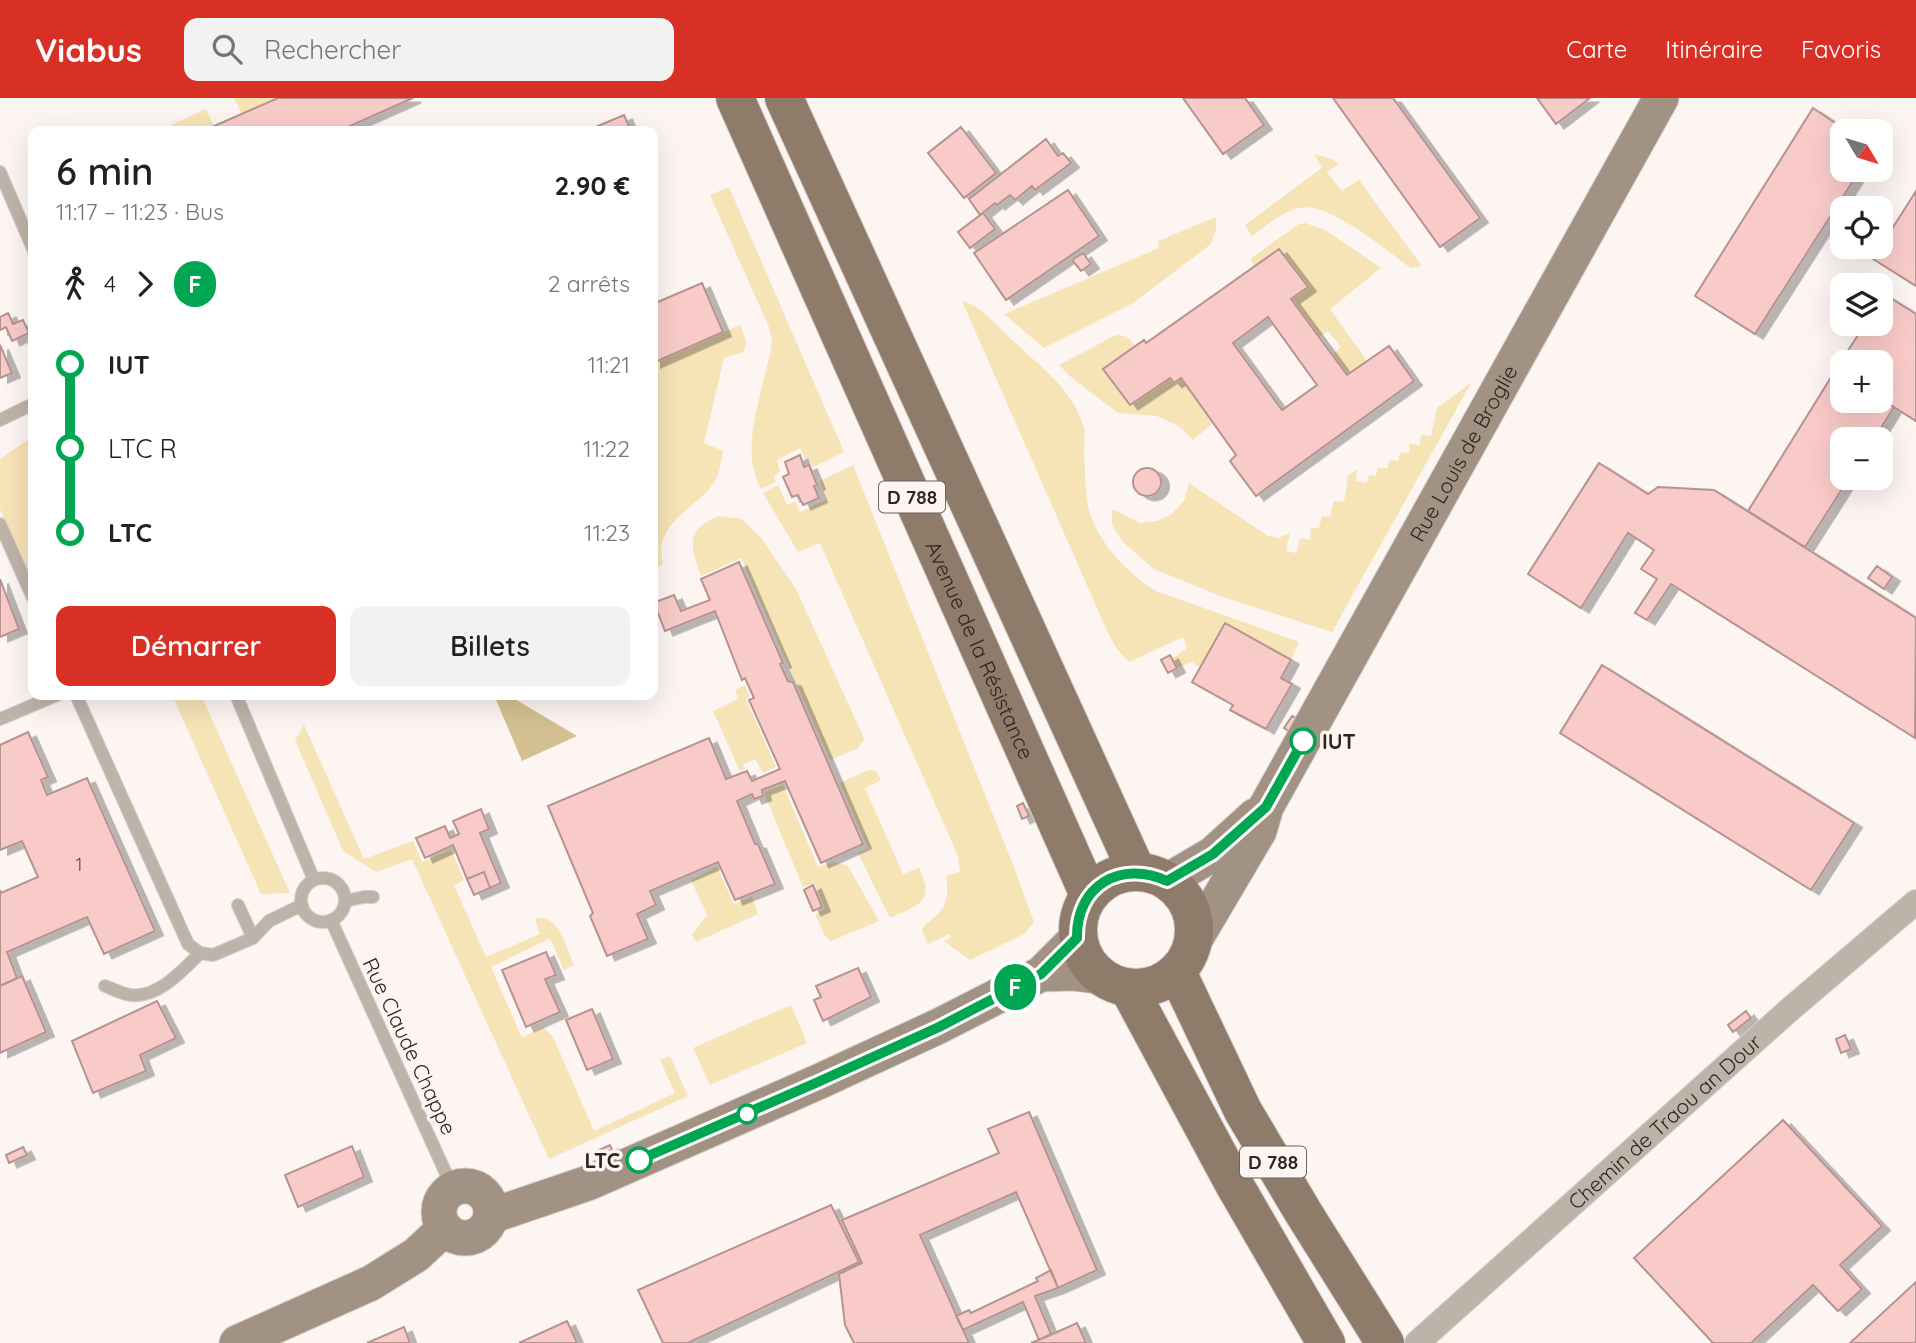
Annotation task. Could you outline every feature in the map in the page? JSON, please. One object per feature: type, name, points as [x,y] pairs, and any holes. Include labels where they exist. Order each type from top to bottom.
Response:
[{"type":"main road","name":"Avenue de la Résistance","points":[[735,98],[1089,895]]},
{"type":"main road","name":"D 788","points":[[784,98],[1152,877]]},
{"type":"main road","points":[[1119,874],[1152,877],[1180,892],[1189,907],[1194,923],[1185,956],[1156,986],[1114,982],[1084,959],[1077,938],[1079,916],[1089,895],[1102,882],[1119,874]]},
{"type":"main road","name":"D 788","points":[[1185,956],[1243,1111],[1385,1343]]},
{"type":"main road","name":"D 788","points":[[1114,982],[1326,1343]]},
{"type":"main road","points":[[1234,1184],[1358,1343]]},
{"type":"street","name":"Rue Louis de Broglie","points":[[1185,956],[1259,831],[1266,807],[1661,98]]},
{"type":"street","name":"Rue Louis de Broglie","points":[[1152,877],[1213,854],[1266,807]]},
{"type":"street","name":"Chemin de Traou an Dour","points":[[1417,1343],[1787,1012],[1916,902]]},
{"type":"street","points":[[491,1216],[588,1183],[939,1027],[1041,974],[1077,938]]},
{"type":"street","points":[[1041,974],[1073,973],[1114,982]]},
{"type":"street","points":[[469,1186],[484,1194],[491,1208],[491,1216],[488,1226],[472,1237],[452,1235],[445,1228],[439,1214],[447,1194],[453,1189],[469,1186]]},
{"type":"street","points":[[237,1343],[371,1283],[416,1255],[445,1228]]},
{"type":"lane","points":[[0,172],[28,237]]},
{"type":"lane","points":[[0,420],[28,406]]},
{"type":"lane","points":[[0,524],[28,587]]},
{"type":"lane","points":[[0,719],[45,700]]},
{"type":"lane","points":[[78,700],[188,944],[200,953],[213,955],[253,938],[270,921],[302,905]]},
{"type":"lane","points":[[238,700],[314,880]]},
{"type":"lane","points":[[321,878],[336,882],[341,887],[345,901],[339,915],[331,920],[318,921],[311,918],[302,905],[304,891],[314,880],[321,878]]},
{"type":"lane","points":[[345,901],[373,898]]},
{"type":"lane","points":[[238,905],[253,938]]},
{"type":"lane","name":"Rue Claude Chappe","points":[[331,920],[453,1189]]},
{"type":"lane","points":[[105,986],[133,996],[152,991],[178,975],[200,953]]},
{"type":"shaded area","points":[[234,98],[276,98],[276,99],[242,114]]},
{"type":"shaded area","points":[[206,109],[214,126],[171,126]]},
{"type":"shaded area","points":[[1314,154],[1339,164],[1327,172],[1342,191],[1359,180],[1420,267],[1411,268],[1341,219],[1311,208],[1299,208],[1286,213],[1252,236],[1245,225],[1322,168]]},
{"type":"shaded area","points":[[729,187],[844,452],[813,467],[800,448],[777,460],[780,472],[774,476],[776,482],[761,489],[754,472],[752,435],[772,341],[769,327],[710,195]]},
{"type":"shaded area","points":[[1216,217],[1216,229],[1211,244],[1133,303],[1044,348],[1004,314],[1159,248],[1158,241]]},
{"type":"shaded area","points":[[1305,223],[1325,230],[1381,268],[1330,309],[1367,361],[1347,375],[1332,355],[1341,347],[1328,331],[1319,337],[1291,299],[1308,286],[1279,249],[1254,267],[1251,258],[1299,224]]},
{"type":"shaded area","points":[[962,301],[989,317],[1054,378],[1071,400],[1084,428],[1086,488],[1090,514],[1103,540],[1122,564],[1156,591],[1299,642],[1291,660],[1225,623],[1200,668],[1192,662],[1177,668],[1172,659],[1187,648],[1183,637],[1129,662],[1117,649]]},
{"type":"shaded area","points":[[740,325],[746,341],[744,352],[724,358],[704,443],[723,451],[718,475],[710,488],[668,530],[661,551],[663,564],[658,568],[658,361]]},
{"type":"shaded area","points":[[1116,335],[1127,338],[1135,346],[1103,369],[1130,405],[1170,378],[1174,383],[1181,378],[1212,424],[1193,440],[1180,427],[1157,416],[1118,413],[1059,365]]},
{"type":"shaded area","points":[[1471,383],[1332,632],[1223,597],[1154,569],[1122,541],[1112,525],[1112,509],[1140,523],[1157,521],[1171,515],[1184,501],[1189,483],[1268,536],[1279,538],[1290,533],[1286,551],[1296,553],[1300,538],[1310,540],[1311,528],[1319,528],[1322,516],[1330,517],[1334,501],[1344,502],[1348,476],[1357,469],[1356,481],[1367,483],[1369,475],[1376,476],[1378,468],[1388,468],[1389,460],[1398,461],[1400,452],[1409,453],[1410,444],[1420,445],[1421,435],[1431,436],[1437,408]]},
{"type":"shaded area","points":[[28,439],[28,578],[0,509],[0,459]]},
{"type":"shaded area","points":[[853,465],[1034,922],[1024,934],[970,960],[944,941],[951,938],[950,934],[928,944],[922,930],[939,914],[945,904],[946,876],[960,872],[958,856],[820,543],[798,552],[763,493],[778,485],[787,505],[795,501],[800,512],[826,500],[820,481]]},
{"type":"shaded area","points":[[720,516],[741,519],[750,527],[762,539],[796,589],[863,736],[864,740],[858,748],[830,760],[741,558],[701,576],[694,556],[693,539],[701,526]]},
{"type":"shaded area","points":[[745,685],[750,697],[746,699],[776,767],[763,773],[755,759],[743,764],[745,769],[740,771],[713,711],[738,699],[735,690]]},
{"type":"shaded area","points":[[174,700],[203,700],[290,893],[261,894]]},
{"type":"shaded area","points":[[496,700],[516,700],[577,736],[522,761]]},
{"type":"shaded area","points":[[304,725],[364,859],[413,841],[422,862],[451,850],[464,880],[454,885],[486,957],[540,934],[535,919],[543,918],[556,926],[574,965],[564,970],[550,938],[491,967],[522,1038],[543,1027],[553,1037],[594,1131],[675,1093],[660,1060],[670,1056],[688,1096],[549,1159],[412,859],[376,872],[343,851],[295,740]]},
{"type":"shaded area","points":[[868,770],[875,770],[881,780],[865,788],[903,874],[919,868],[926,888],[921,901],[890,918],[858,853],[868,848],[840,783]]},
{"type":"shaded area","points":[[783,785],[818,867],[834,862],[848,866],[879,921],[831,941],[825,936],[815,914],[825,908],[814,883],[803,887],[766,798],[765,792]]},
{"type":"shaded area","points":[[717,867],[734,904],[752,897],[758,914],[696,942],[692,935],[707,915],[691,880]]},
{"type":"shaded area","points":[[791,1005],[807,1043],[710,1085],[693,1048]]},
{"type":"building","points":[[278,98],[413,98],[350,126],[214,126]]},
{"type":"building","points":[[1183,98],[1245,98],[1264,125],[1223,154]]},
{"type":"building","points":[[1333,98],[1393,98],[1480,218],[1440,247]]},
{"type":"building","points":[[1537,98],[1590,98],[1556,124]]},
{"type":"building","points":[[1813,108],[1830,120],[1830,182],[1852,182],[1843,196],[1830,196],[1830,217],[1755,334],[1695,296]]},
{"type":"building","points":[[624,115],[629,126],[598,126]]},
{"type":"building","points":[[961,127],[996,173],[964,198],[928,153]]},
{"type":"building","points":[[1046,139],[1058,156],[1063,153],[1071,163],[1035,190],[1032,186],[1015,200],[1010,195],[980,215],[969,199]]},
{"type":"building","points":[[1068,190],[1099,236],[1006,300],[974,253]]},
{"type":"building","points":[[1916,191],[1916,286],[1873,259],[1893,259],[1893,227]]},
{"type":"building","points":[[983,213],[995,229],[970,248],[958,232]]},
{"type":"building","points":[[1279,249],[1308,287],[1291,299],[1347,375],[1389,346],[1414,381],[1256,496],[1230,461],[1236,455],[1181,378],[1174,383],[1170,378],[1130,405],[1103,369],[1144,340],[1146,343]],"holes":[[[1268,317],[1317,385],[1282,410],[1233,343]]]},
{"type":"building","points":[[1083,253],[1091,264],[1081,271],[1072,260]]},
{"type":"building","points":[[702,283],[723,332],[658,361],[658,302]]},
{"type":"building","points":[[1893,300],[1916,314],[1916,421],[1893,407],[1893,350],[1848,350],[1857,336],[1893,336]]},
{"type":"building","points":[[8,313],[13,324],[23,320],[28,333],[12,341],[6,327],[0,330],[0,317]]},
{"type":"building","points":[[0,345],[12,373],[0,378]]},
{"type":"building","points":[[1830,379],[1830,413],[1890,413],[1882,427],[1830,427],[1830,490],[1841,490],[1805,547],[1748,511]]},
{"type":"building","points":[[800,455],[804,467],[809,465],[819,498],[803,505],[798,495],[792,497],[783,477],[789,474],[785,462]]},
{"type":"building","points":[[1599,463],[1648,494],[1658,487],[1714,490],[1916,618],[1915,738],[1671,584],[1647,620],[1635,613],[1657,579],[1641,569],[1654,550],[1628,533],[1581,608],[1528,574]]},
{"type":"building","points":[[1147,468],[1157,472],[1161,482],[1157,492],[1147,496],[1137,492],[1133,482],[1137,472]]},
{"type":"building","points":[[739,562],[783,663],[780,664],[788,681],[793,682],[863,844],[821,863],[785,781],[762,790],[763,796],[754,799],[752,794],[737,801],[775,884],[735,900],[718,862],[650,891],[656,905],[637,914],[648,939],[607,956],[590,916],[593,913],[548,806],[709,738],[726,779],[747,771],[752,781],[780,769],[749,700],[754,698],[745,678],[742,680],[715,611],[665,631],[658,613],[658,601],[674,595],[681,611],[710,600],[701,579]]},
{"type":"building","points":[[1877,566],[1892,577],[1884,589],[1868,578]]},
{"type":"building","points":[[0,579],[19,629],[0,637]]},
{"type":"building","points":[[1225,623],[1291,660],[1281,678],[1292,684],[1266,729],[1230,710],[1233,705],[1192,682]]},
{"type":"building","points":[[1170,655],[1177,668],[1168,673],[1161,660]]},
{"type":"building","points":[[1602,665],[1854,823],[1811,890],[1560,733]]},
{"type":"building","points":[[1292,716],[1298,719],[1290,732],[1284,728]]},
{"type":"building","points":[[28,732],[48,777],[41,780],[47,795],[87,778],[155,931],[104,954],[87,917],[7,952],[17,978],[0,986],[0,890],[1,893],[38,877],[22,841],[0,850],[0,745]]},
{"type":"building","points":[[1023,803],[1029,816],[1022,819],[1017,806]]},
{"type":"building","points":[[481,809],[489,829],[480,833],[501,883],[490,888],[484,872],[467,879],[453,845],[425,858],[416,838],[445,826],[450,838],[459,834],[453,821]]},
{"type":"building","points":[[484,872],[490,888],[474,895],[467,879]]},
{"type":"building","points":[[813,885],[822,907],[813,911],[804,890]]},
{"type":"building","points":[[546,952],[556,975],[545,979],[560,1012],[526,1027],[502,970]]},
{"type":"building","points":[[858,968],[871,997],[823,1021],[814,1000],[821,997],[816,986]]},
{"type":"building","points":[[22,976],[46,1032],[0,1053],[0,986]]},
{"type":"building","points":[[157,1001],[176,1038],[140,1055],[146,1071],[93,1093],[72,1041]]},
{"type":"building","points":[[592,1009],[613,1059],[587,1070],[566,1020]]},
{"type":"building","points":[[1746,1011],[1751,1018],[1733,1032],[1728,1025]]},
{"type":"building","points":[[1845,1035],[1851,1049],[1841,1053],[1836,1039]]},
{"type":"building","points":[[1029,1112],[1097,1270],[1058,1288],[1016,1192],[920,1235],[969,1343],[854,1343],[845,1325],[839,1274],[862,1263],[842,1220],[999,1153],[988,1129]]},
{"type":"building","points":[[1783,1120],[1882,1226],[1840,1265],[1862,1289],[1838,1311],[1813,1285],[1751,1343],[1713,1343],[1634,1258]]},
{"type":"building","points":[[610,1145],[612,1150],[601,1156],[599,1150]]},
{"type":"building","points":[[352,1146],[364,1177],[298,1207],[285,1175]]},
{"type":"building","points":[[23,1147],[27,1155],[9,1163],[6,1155]]},
{"type":"building","points":[[831,1205],[859,1262],[688,1343],[663,1343],[638,1290]]},
{"type":"building","points":[[1051,1270],[1058,1288],[1035,1296],[1051,1334],[1039,1340],[1023,1302],[963,1330],[956,1316],[969,1310],[971,1313],[1038,1281],[1036,1278]]},
{"type":"building","points":[[1916,1282],[1916,1343],[1850,1343]]},
{"type":"building","points":[[567,1321],[577,1343],[519,1343]]},
{"type":"building","points":[[1077,1323],[1086,1343],[1031,1343],[1046,1337]]},
{"type":"building","points":[[404,1327],[410,1343],[367,1343]]},
{"type":"bus line","name":"F","points":[[639,1160],[939,1027],[1041,974],[1077,938],[1083,905],[1102,882],[1119,874],[1138,872],[1167,881],[1213,854],[1266,807],[1303,741]]},
{"type":"place","name":"IUT","points":[[1303,741]]},
{"type":"place","name":"LTC","points":[[639,1160]]}]
